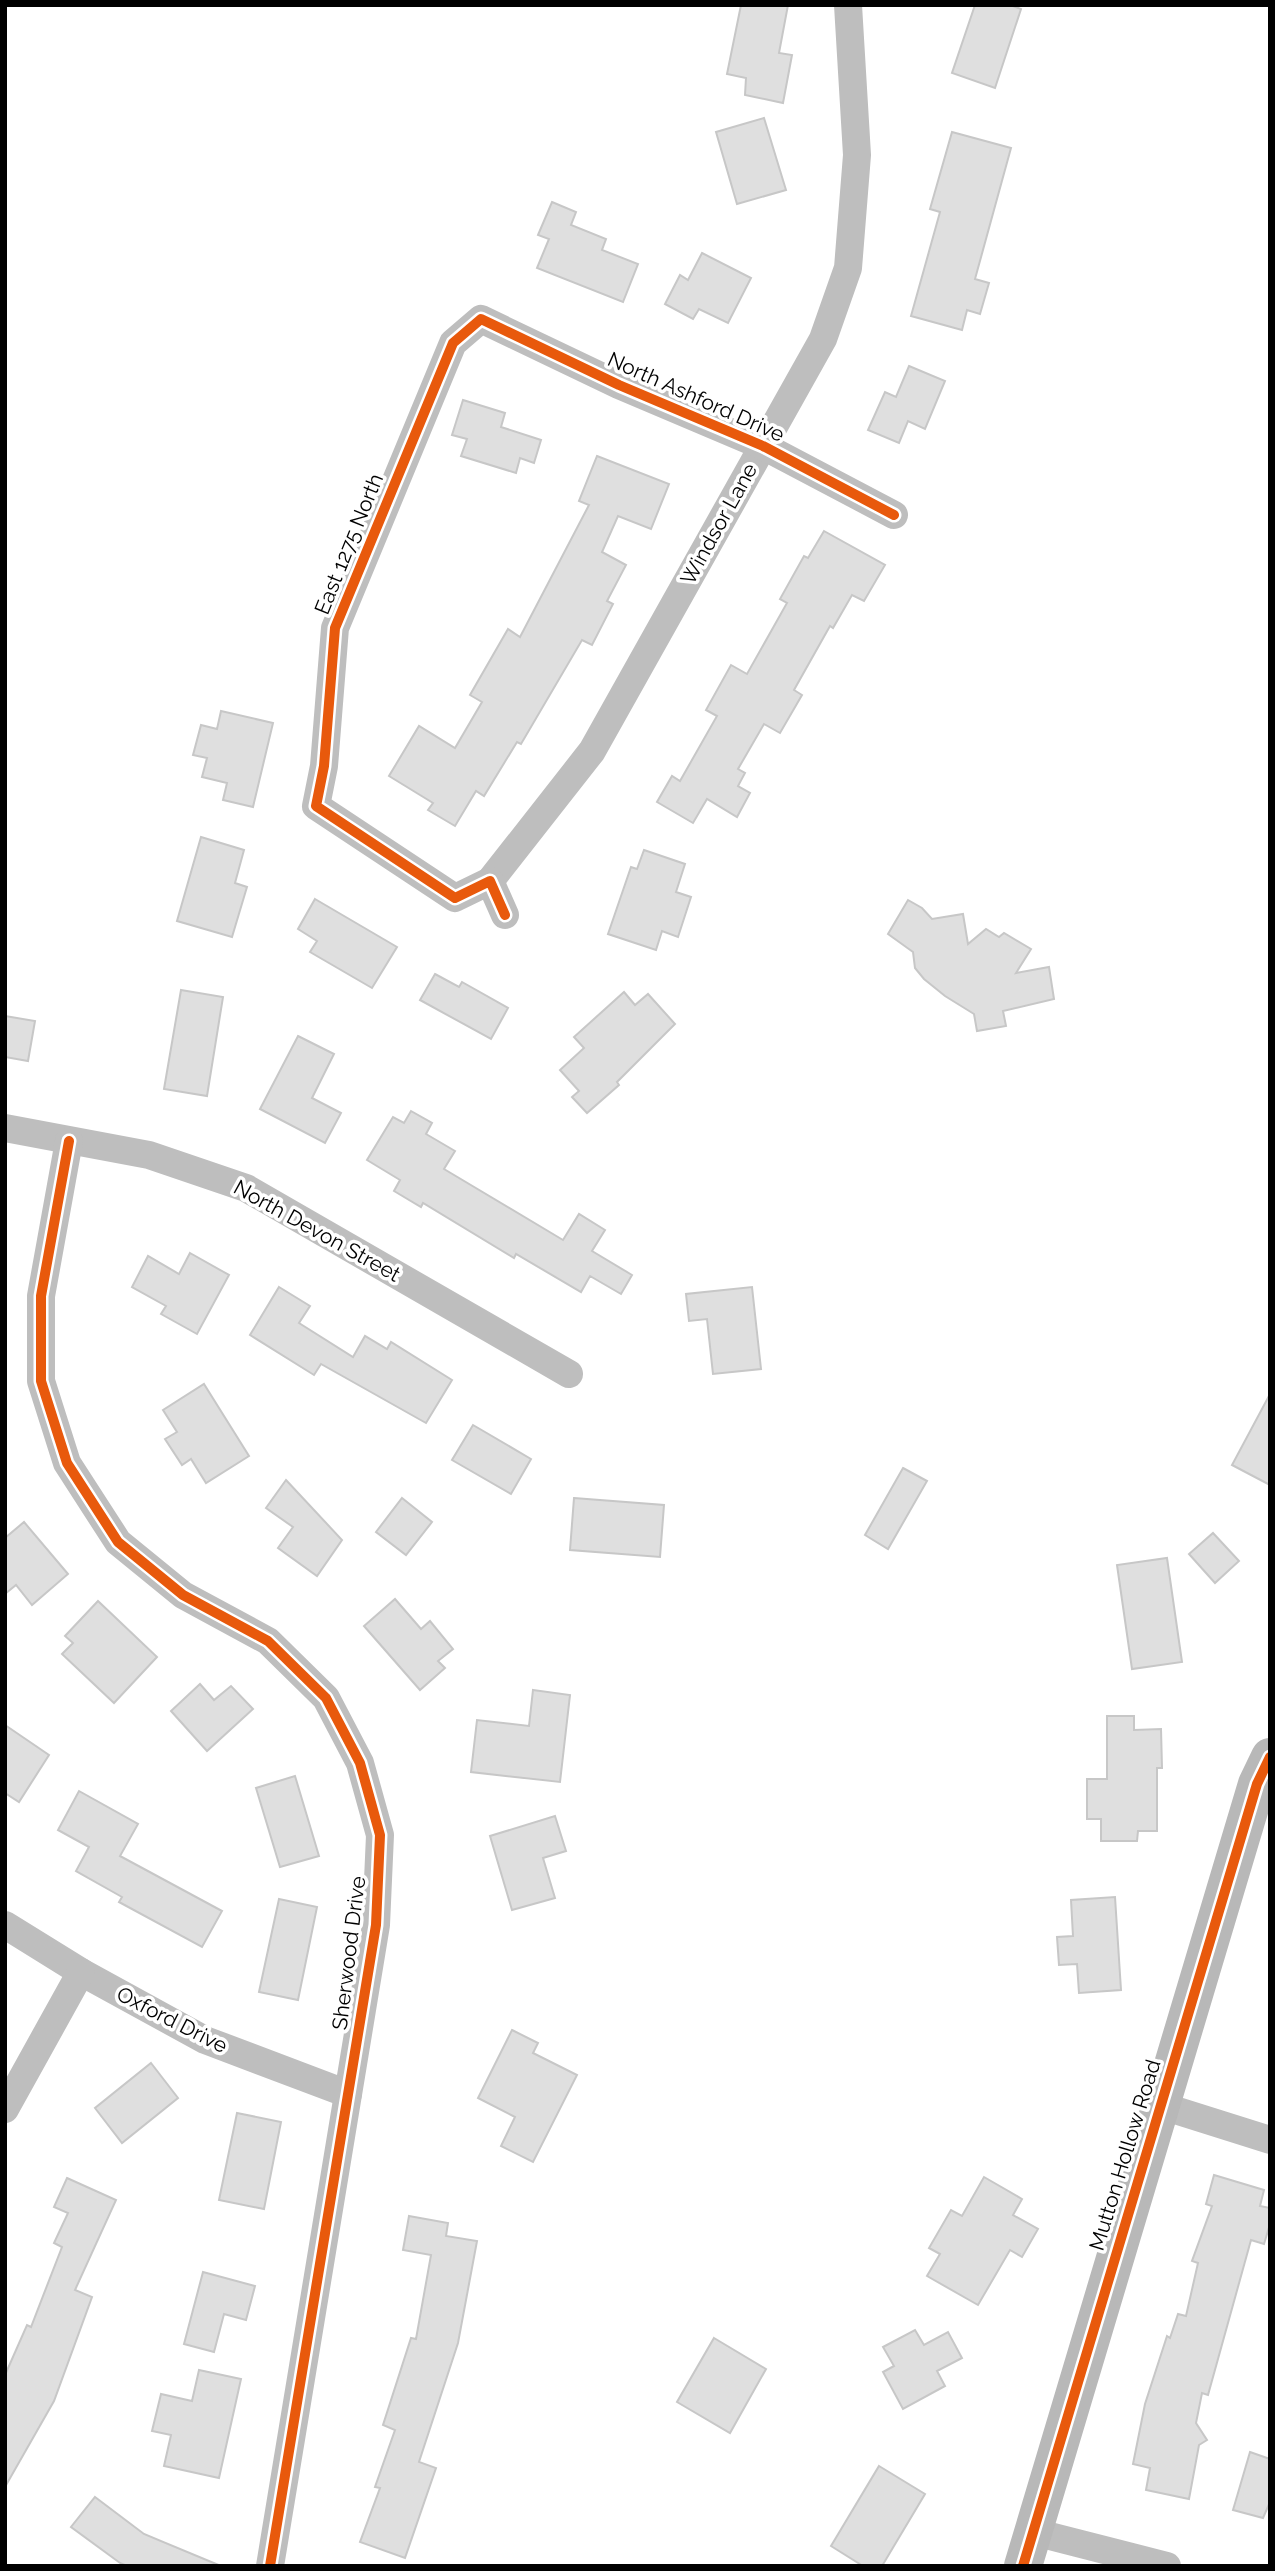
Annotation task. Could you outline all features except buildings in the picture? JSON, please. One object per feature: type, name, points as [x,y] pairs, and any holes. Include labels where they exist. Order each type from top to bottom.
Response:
[{"type":"street","name":"Windsor Lane","points":[[490,881],[592,751],[823,339],[848,268],[857,155],[848,5]]},
{"type":"street","name":"North Ashford Drive","points":[[481,318],[619,386],[763,446],[894,515]]},
{"type":"street","name":"East 1275 North","points":[[481,318],[453,342],[335,628],[324,766],[316,806],[455,898],[490,881]]},
{"type":"street","points":[[490,881],[505,915]]},
{"type":"street","name":"North Devon Street","points":[[5,1128],[149,1155],[246,1188],[569,1374]]},
{"type":"street","name":"Sherwood Drive","points":[[69,1141],[41,1296],[41,1381],[67,1463],[118,1542],[183,1595],[268,1642],[327,1698],[360,1763],[380,1835],[376,1924],[270,2566]]},
{"type":"street","name":"Mutton Hollow Road","points":[[1028,2549],[1159,2105],[1266,1776]]},
{"type":"street","name":"Oxford Drive","points":[[5,1925],[81,1972],[205,2040],[348,2094]]},
{"type":"street","points":[[5,2109],[81,1972]]},
{"type":"street","points":[[1159,2105],[1270,2140]]},
{"type":"street","points":[[1028,2549],[1167,2566]]},
{"type":"cycle path","points":[[505,915],[490,881],[455,898],[316,806],[324,766],[335,628],[453,343],[481,319],[619,385],[763,446],[894,515]]},
{"type":"cycle path","points":[[69,1141],[41,1296],[41,1381],[67,1463],[118,1542],[183,1595],[268,1641],[326,1698],[360,1763],[380,1835],[376,1925],[270,2566]]},
{"type":"cycle path","points":[[1023,2566],[1257,1784],[1270,1757]]}]
